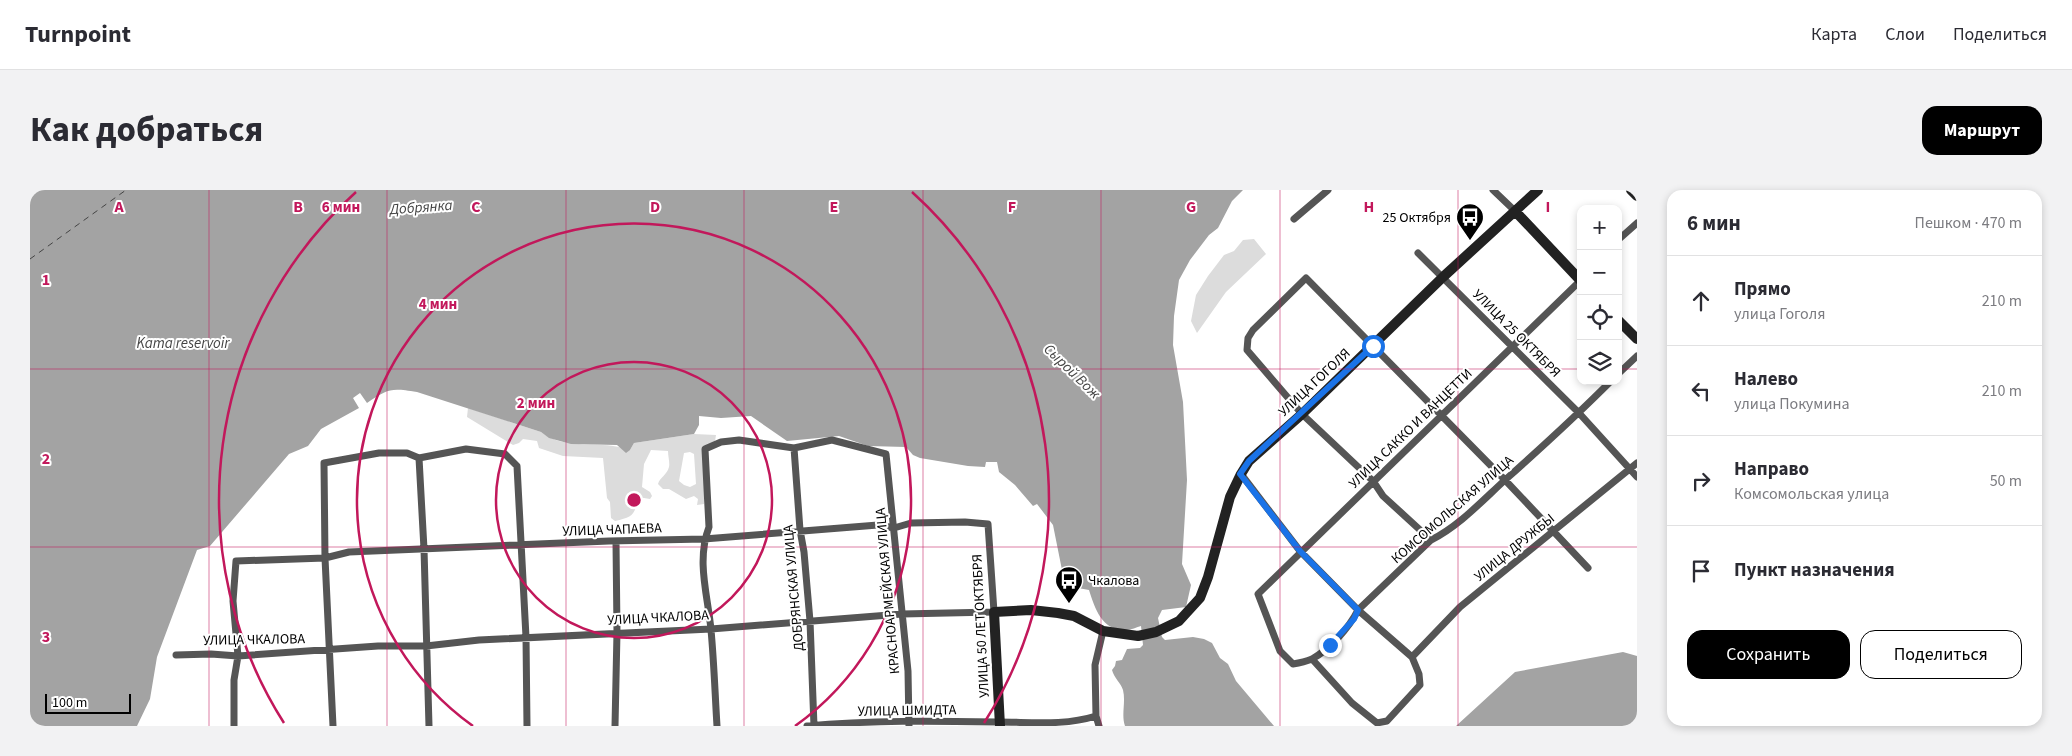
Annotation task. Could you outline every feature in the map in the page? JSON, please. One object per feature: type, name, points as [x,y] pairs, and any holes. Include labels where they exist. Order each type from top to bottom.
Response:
[{"type":"main road","name":"УЛИЦА ГОГОЛЯ","points":[[1138,636],[1166,628],[1186,615],[1200,598],[1208,577],[1230,498],[1240,474],[1249,461],[1302,414],[1443,277],[1538,190]]},
{"type":"main road","points":[[1631,190],[1637,196]]},
{"type":"main road","points":[[1515,211],[1577,277]]},
{"type":"main road","points":[[1622,324],[1637,339]]},
{"type":"main road","name":"УЛИЦА ЧКАЛОВА","points":[[994,612],[1032,610],[1074,616],[1103,631],[1138,636]]},
{"type":"main road","name":"УЛИЦА 50 ЛЕТ ОКТЯБРЯ","points":[[994,612],[1000,724]]},
{"type":"street","points":[[1294,219],[1328,190]]},
{"type":"street","points":[[1493,190],[1515,211]]},
{"type":"street","points":[[1622,236],[1637,223]]},
{"type":"street","name":"УЛИЦА 25 ОКТЯБРЯ","points":[[1418,253],[1579,413],[1637,476]]},
{"type":"street","points":[[1431,540],[1383,496],[1373,481],[1302,414],[1248,350],[1248,338],[1253,330],[1306,278],[1505,480],[1588,568]]},
{"type":"street","name":"УЛИЦА САККО И ВАНЦЕТТИ","points":[[1312,659],[1293,664],[1280,651],[1258,594],[1511,346],[1577,285]]},
{"type":"street","points":[[1622,370],[1637,356]]},
{"type":"street","name":"КОМСОМОЛЬСКАЯ УЛИЦА","points":[[1312,659],[1330,645],[1354,619],[1358,610],[1431,540],[1443,534],[1505,480],[1607,385]]},
{"type":"street","points":[[717,726],[711,628],[703,579],[704,539],[708,527],[705,449],[721,442],[739,440],[794,448]]},
{"type":"street","name":"КРАСНОАРМЕЙСКАЯ УЛИЦА","points":[[794,448],[832,440],[886,454],[908,671],[909,724]]},
{"type":"street","name":"ДОБРЯНСКАЯ УЛИЦА","points":[[794,448],[800,530],[804,552],[810,621],[814,726]]},
{"type":"street","points":[[333,726],[325,558],[324,463],[379,453],[407,453],[419,458],[466,449],[486,450],[505,454],[517,466],[526,637],[527,726]]},
{"type":"street","points":[[419,458],[424,549],[428,726]]},
{"type":"street","name":"УЛИЦА ДРУЖБЫ","points":[[1412,657],[1460,607],[1637,463]]},
{"type":"street","points":[[1240,474],[1300,551],[1358,610],[1412,657],[1419,674],[1420,685],[1387,721],[1377,723],[1352,703],[1312,659]]},
{"type":"street","name":"УЛИЦА ЧАПАЕВА","points":[[238,656],[233,601],[236,561],[325,558],[349,552],[704,539],[878,525],[894,528],[911,523],[965,522],[988,524]]},
{"type":"street","name":"УЛИЦА 50 ЛЕТ ОКТЯБРЯ","points":[[988,524],[994,612]]},
{"type":"street","points":[[615,726],[616,542]]},
{"type":"street","name":"УЛИЦА ЧКАЛОВА","points":[[176,655],[211,654],[238,656],[330,651],[378,646],[426,646],[526,637],[711,628],[902,614],[994,612]]},
{"type":"street","points":[[1099,726],[1096,716],[1095,665],[1103,631]]},
{"type":"street","points":[[234,726],[234,680],[238,656]]},
{"type":"street","name":"УЛИЦА ШМИДТА","points":[[807,726],[1056,723],[1081,721],[1096,716]]},
{"type":"shaded area","points":[[1254,239],[1266,254],[1226,292],[1197,333],[1191,321],[1196,295],[1224,255],[1234,251],[1243,240]]},
{"type":"shaded area","points":[[468,408],[541,432],[562,442],[608,445],[630,450],[634,443],[694,434],[716,435],[715,441],[703,448],[704,504],[697,505],[698,499],[694,496],[686,499],[669,489],[663,489],[658,484],[669,467],[668,451],[651,450],[644,464],[642,487],[650,492],[652,496],[650,499],[638,497],[636,508],[632,514],[615,521],[611,518],[610,502],[607,498],[603,458],[563,456],[539,448],[537,441],[523,439],[513,445],[467,417]],"holes":[[[690,452],[694,454],[696,484],[690,487],[679,481],[684,453]]]},
{"type":"shaded area","points":[[1062,570],[1077,582],[1078,588],[1075,592],[1063,594],[1059,575]]},
{"type":"water","name":"Kama reservoir","points":[[30,190],[1243,190],[1232,201],[1218,228],[1209,235],[1190,260],[1179,280],[1174,316],[1173,345],[1183,402],[1187,480],[1182,564],[1191,585],[1186,607],[1162,610],[1158,618],[1162,637],[1165,640],[1193,637],[1212,643],[1220,658],[1228,664],[1236,681],[1274,726],[1125,726],[1123,690],[1112,670],[1116,661],[1122,660],[1127,649],[1140,648],[1143,645],[1141,626],[1128,630],[1111,627],[1105,623],[1097,611],[1089,590],[1078,588],[1077,582],[1062,570],[1053,525],[1037,504],[1033,506],[1015,485],[999,472],[997,462],[986,462],[985,467],[968,466],[920,458],[913,455],[906,447],[868,446],[839,436],[787,441],[751,416],[721,418],[699,416],[699,425],[694,434],[634,443],[626,453],[617,445],[571,444],[549,438],[541,432],[417,392],[390,390],[367,403],[360,393],[353,398],[359,408],[321,429],[308,446],[289,454],[210,546],[197,550],[157,657],[150,699],[137,726],[30,726]]},
{"type":"water","points":[[1623,652],[1637,656],[1637,726],[1456,726],[1515,672]]},
{"type":"ferry route","points":[[30,259],[126,190]]},
{"type":"place","name":"25 Октября","points":[[1470,241]]},
{"type":"place","name":"Чкалова","points":[[1069,604]]},
{"type":"route","points":[[1330,645],[1354,619],[1358,610],[1300,551],[1240,474],[1249,461],[1302,414],[1373,346]]},
{"type":"water label","name":"Добрянка","points":[[421,207]]},
{"type":"water label","name":"Сырой Вож","points":[[1072,371]]}]
